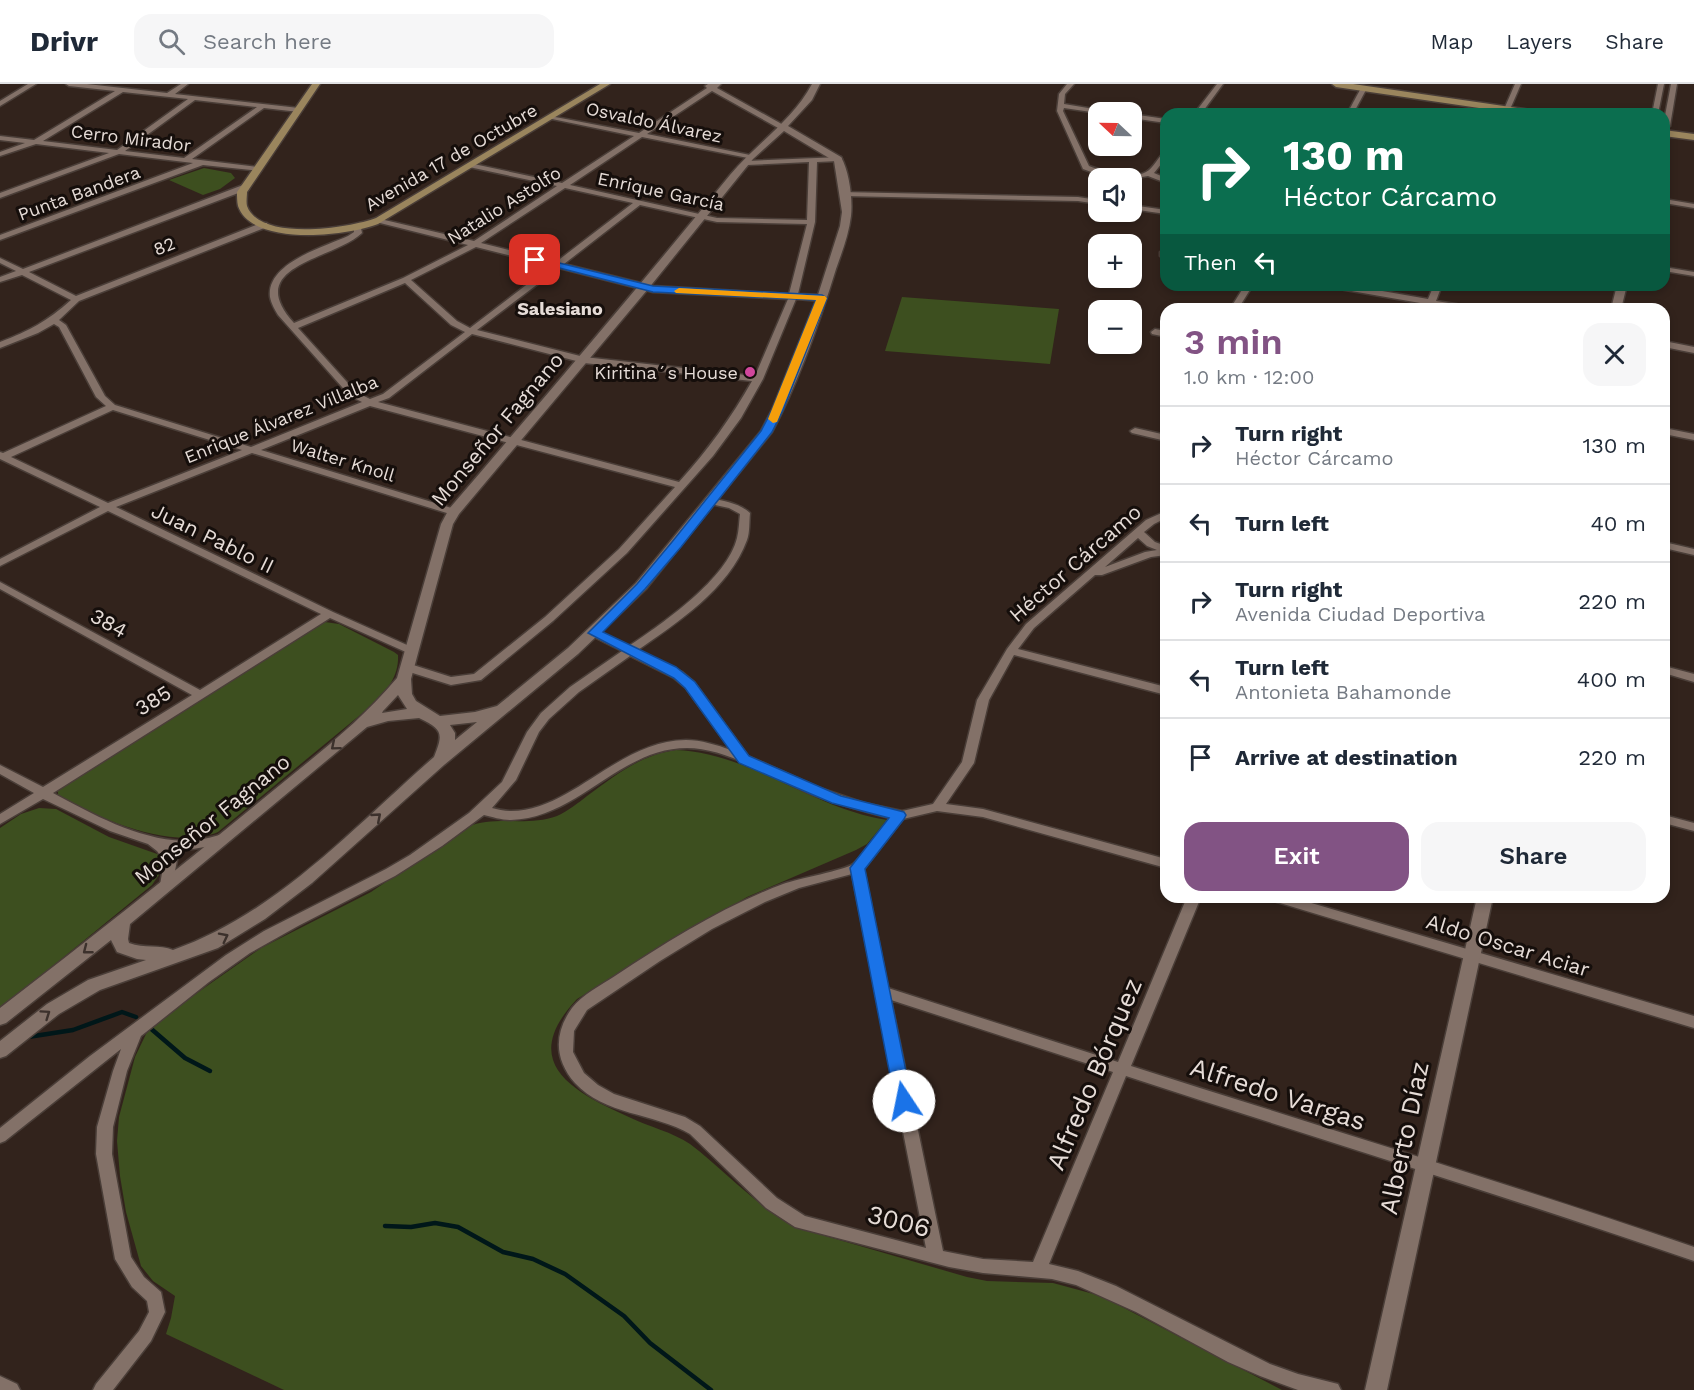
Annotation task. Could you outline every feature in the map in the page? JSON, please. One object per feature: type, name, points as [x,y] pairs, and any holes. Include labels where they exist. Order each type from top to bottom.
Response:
[{"type":"main road","points":[[264,225],[249,216],[243,209],[242,197],[246,187],[316,84]]},
{"type":"main road","name":"Avenida 17 de Octubre","points":[[264,225],[283,230],[310,232],[357,228],[379,220],[606,84]]},
{"type":"main road","points":[[1336,84],[1482,108]]},
{"type":"main road","points":[[1670,134],[1694,137]]},
{"type":"street","points":[[0,104],[33,84]]},
{"type":"street","points":[[69,84],[299,110]]},
{"type":"street","points":[[169,95],[185,84]]},
{"type":"street","name":"Monseñor Fagnano","points":[[0,1018],[226,838],[358,727],[396,690],[406,672],[447,524],[454,512],[584,360],[748,160],[783,127],[809,98],[816,84]]},
{"type":"street","points":[[1071,84],[1062,94],[1061,115],[1086,167],[1102,174],[1131,177],[1149,174],[1160,179]]},
{"type":"street","points":[[1202,108],[1220,84]]},
{"type":"street","points":[[1508,108],[1518,84]]},
{"type":"street","points":[[1656,108],[1661,84]]},
{"type":"street","points":[[1669,108],[1674,84]]},
{"type":"street","points":[[0,1050],[53,1009],[94,986],[187,952],[237,930],[267,909],[341,849],[439,761],[594,633],[641,586],[766,432],[778,410],[822,298],[845,226],[847,212],[841,166],[838,159],[711,85]]},
{"type":"street","name":"Natalio Astolfo","points":[[292,327],[406,280],[475,244],[641,135],[711,85]]},
{"type":"street","points":[[1353,108],[1364,88]]},
{"type":"street","points":[[0,154],[36,142],[122,90]]},
{"type":"street","points":[[0,196],[119,152],[194,98]]},
{"type":"street","points":[[1060,105],[1088,109]]},
{"type":"street","points":[[186,160],[263,106]]},
{"type":"street","name":"Osvaldo Álvarez","points":[[552,117],[748,160],[838,159]]},
{"type":"street","points":[[1142,118],[1160,120]]},
{"type":"street","name":"Cerro Mirador","points":[[0,138],[258,169]]},
{"type":"street","points":[[511,703],[478,717],[441,722],[420,713],[409,703],[405,693],[406,672],[451,681],[477,677],[549,619],[623,551],[682,486],[723,436],[758,379],[793,296],[811,222],[813,160]]},
{"type":"street","points":[[1149,174],[1160,160]]},
{"type":"street","name":"Punta Bandera","points":[[0,238],[202,162]]},
{"type":"street","name":"Enrique García","points":[[472,165],[725,221],[811,222]]},
{"type":"street","points":[[0,280],[246,187]]},
{"type":"street","points":[[844,194],[1088,202]]},
{"type":"street","points":[[1670,202],[1694,206]]},
{"type":"street","name":"Enrique Álvarez Villalba","points":[[0,563],[106,508],[386,396],[638,203]]},
{"type":"street","points":[[1142,209],[1160,211]]},
{"type":"street","points":[[379,220],[644,287],[822,298]]},
{"type":"street","name":"82","points":[[76,299],[264,225]]},
{"type":"street","points":[[357,228],[358,233],[354,237],[298,261],[280,276],[276,286],[275,302],[292,327],[353,394],[370,403],[682,486]]},
{"type":"street","points":[[0,260],[76,299],[54,320],[35,331],[0,345]]},
{"type":"street","points":[[1670,270],[1694,274]]},
{"type":"street","points":[[406,280],[454,323],[470,331],[584,360],[758,379]]},
{"type":"street","points":[[1361,291],[1416,303]]},
{"type":"street","points":[[1,456],[112,407],[101,397],[62,325],[54,320]]},
{"type":"street","points":[[1155,332],[1160,333]]},
{"type":"street","points":[[1670,345],[1694,350]]},
{"type":"street","name":"Walter Knoll","points":[[112,407],[454,512]]},
{"type":"street","points":[[1135,431],[1160,437]]},
{"type":"street","points":[[1670,432],[1694,438]]},
{"type":"street","name":"Juan Pablo II","points":[[1,456],[329,614],[412,651]]},
{"type":"street","points":[[0,1137],[220,964],[274,932],[362,890],[435,845],[481,810],[506,785],[519,764],[531,734],[543,718],[580,685],[685,612],[737,552],[746,523],[745,513],[732,506],[710,501]]},
{"type":"street","name":"Héctor Cárcamo","points":[[937,807],[968,763],[983,700],[1011,651],[1030,626],[1150,522],[1160,517]]},
{"type":"street","points":[[1139,533],[1151,544],[1160,548]]},
{"type":"street","points":[[1670,546],[1694,552]]},
{"type":"street","points":[[1088,577],[1160,552]]},
{"type":"street","name":"384","points":[[0,585],[199,694]]},
{"type":"street","name":"385","points":[[0,820],[329,614]]},
{"type":"street","points":[[594,633],[672,670],[690,685],[744,759]]},
{"type":"street","points":[[1011,651],[1160,689]]},
{"type":"street","points":[[1670,672],[1694,678]]},
{"type":"street","points":[[358,727],[387,716],[420,713]]},
{"type":"street","points":[[439,761],[449,744],[448,733],[441,722]]},
{"type":"street","points":[[481,810],[493,815],[529,815],[544,810],[605,776],[636,754],[660,747],[684,744],[703,746],[744,759],[837,800],[899,815],[937,807],[983,813],[1160,862]]},
{"type":"street","points":[[0,769],[89,817],[139,836],[162,848],[169,854],[171,860],[166,885]]},
{"type":"street","points":[[899,815],[857,868],[936,1256]]},
{"type":"street","points":[[1670,820],[1694,826]]},
{"type":"street","points":[[139,836],[183,846],[226,838]]},
{"type":"street","name":"3006","points":[[857,868],[787,887],[752,903],[700,931],[599,993],[582,1006],[569,1022],[564,1038],[566,1054],[572,1068],[588,1087],[623,1105],[676,1120],[694,1129],[780,1211],[801,1222],[972,1264],[1038,1270],[1074,1277],[1103,1287],[1273,1375],[1332,1390]]},
{"type":"street","name":"Alfredo Bórquez","points":[[1038,1270],[1192,903]]},
{"type":"street","name":"Aldo Oscar Aciar","points":[[1295,903],[1694,1022]]},
{"type":"street","name":"Alberto Díaz","points":[[1376,1390],[1483,903]]},
{"type":"street","points":[[122,922],[119,939],[123,947],[136,954],[187,952]]},
{"type":"street","name":"Alfredo Vargas","points":[[881,991],[1426,1167],[1552,1205],[1694,1254]]},
{"type":"street","points":[[102,1390],[145,1336],[157,1312],[154,1297],[138,1282],[123,1259],[104,1154],[108,1116],[120,1071],[135,1032]]},
{"type":"street","points":[[0,1384],[11,1390]]},
{"type":"green space","points":[[204,168],[231,173],[235,178],[220,189],[203,195],[169,180]]},
{"type":"green space","points":[[902,297],[1059,309],[1050,364],[885,351]]},
{"type":"green space","points":[[325,622],[339,624],[398,655],[397,669],[392,681],[376,702],[218,832],[200,837],[180,838],[136,830],[93,814],[58,795],[58,789]]},
{"type":"green space","points":[[676,750],[704,753],[730,761],[833,805],[887,820],[867,844],[747,897],[577,999],[560,1021],[552,1041],[552,1058],[560,1073],[573,1086],[610,1108],[690,1144],[755,1200],[798,1228],[967,1277],[987,1281],[1053,1283],[1101,1296],[1282,1390],[284,1390],[166,1334],[175,1296],[153,1281],[141,1266],[126,1212],[117,1141],[119,1117],[135,1057],[146,1034],[160,1019],[261,948],[371,892],[467,827],[489,822],[534,821],[557,816],[629,767],[651,756]]},
{"type":"green space","points":[[39,808],[56,809],[109,837],[160,855],[165,859],[163,869],[152,885],[0,1009],[0,828],[21,814]]},
{"type":"waterway","points":[[28,1037],[73,1030],[122,1012],[136,1017]]},
{"type":"waterway","points":[[149,1027],[185,1058],[210,1071]]},
{"type":"waterway","points":[[385,1226],[411,1227],[435,1223],[458,1227],[503,1252],[533,1259],[565,1274],[624,1316],[650,1343],[711,1390]]},
{"type":"slow traffic","points":[[679,291],[822,298],[773,419]]},
{"type":"place","name":"Kiritina´s House","points":[[750,372]]},
{"type":"district","name":"Salesiano","points":[[560,308]]},
{"type":"route","points":[[535,260],[660,290],[822,298],[778,410],[766,432],[677,545],[641,586],[594,633],[672,670],[690,685],[744,759],[837,800],[899,815],[857,868],[904,1101]]}]
